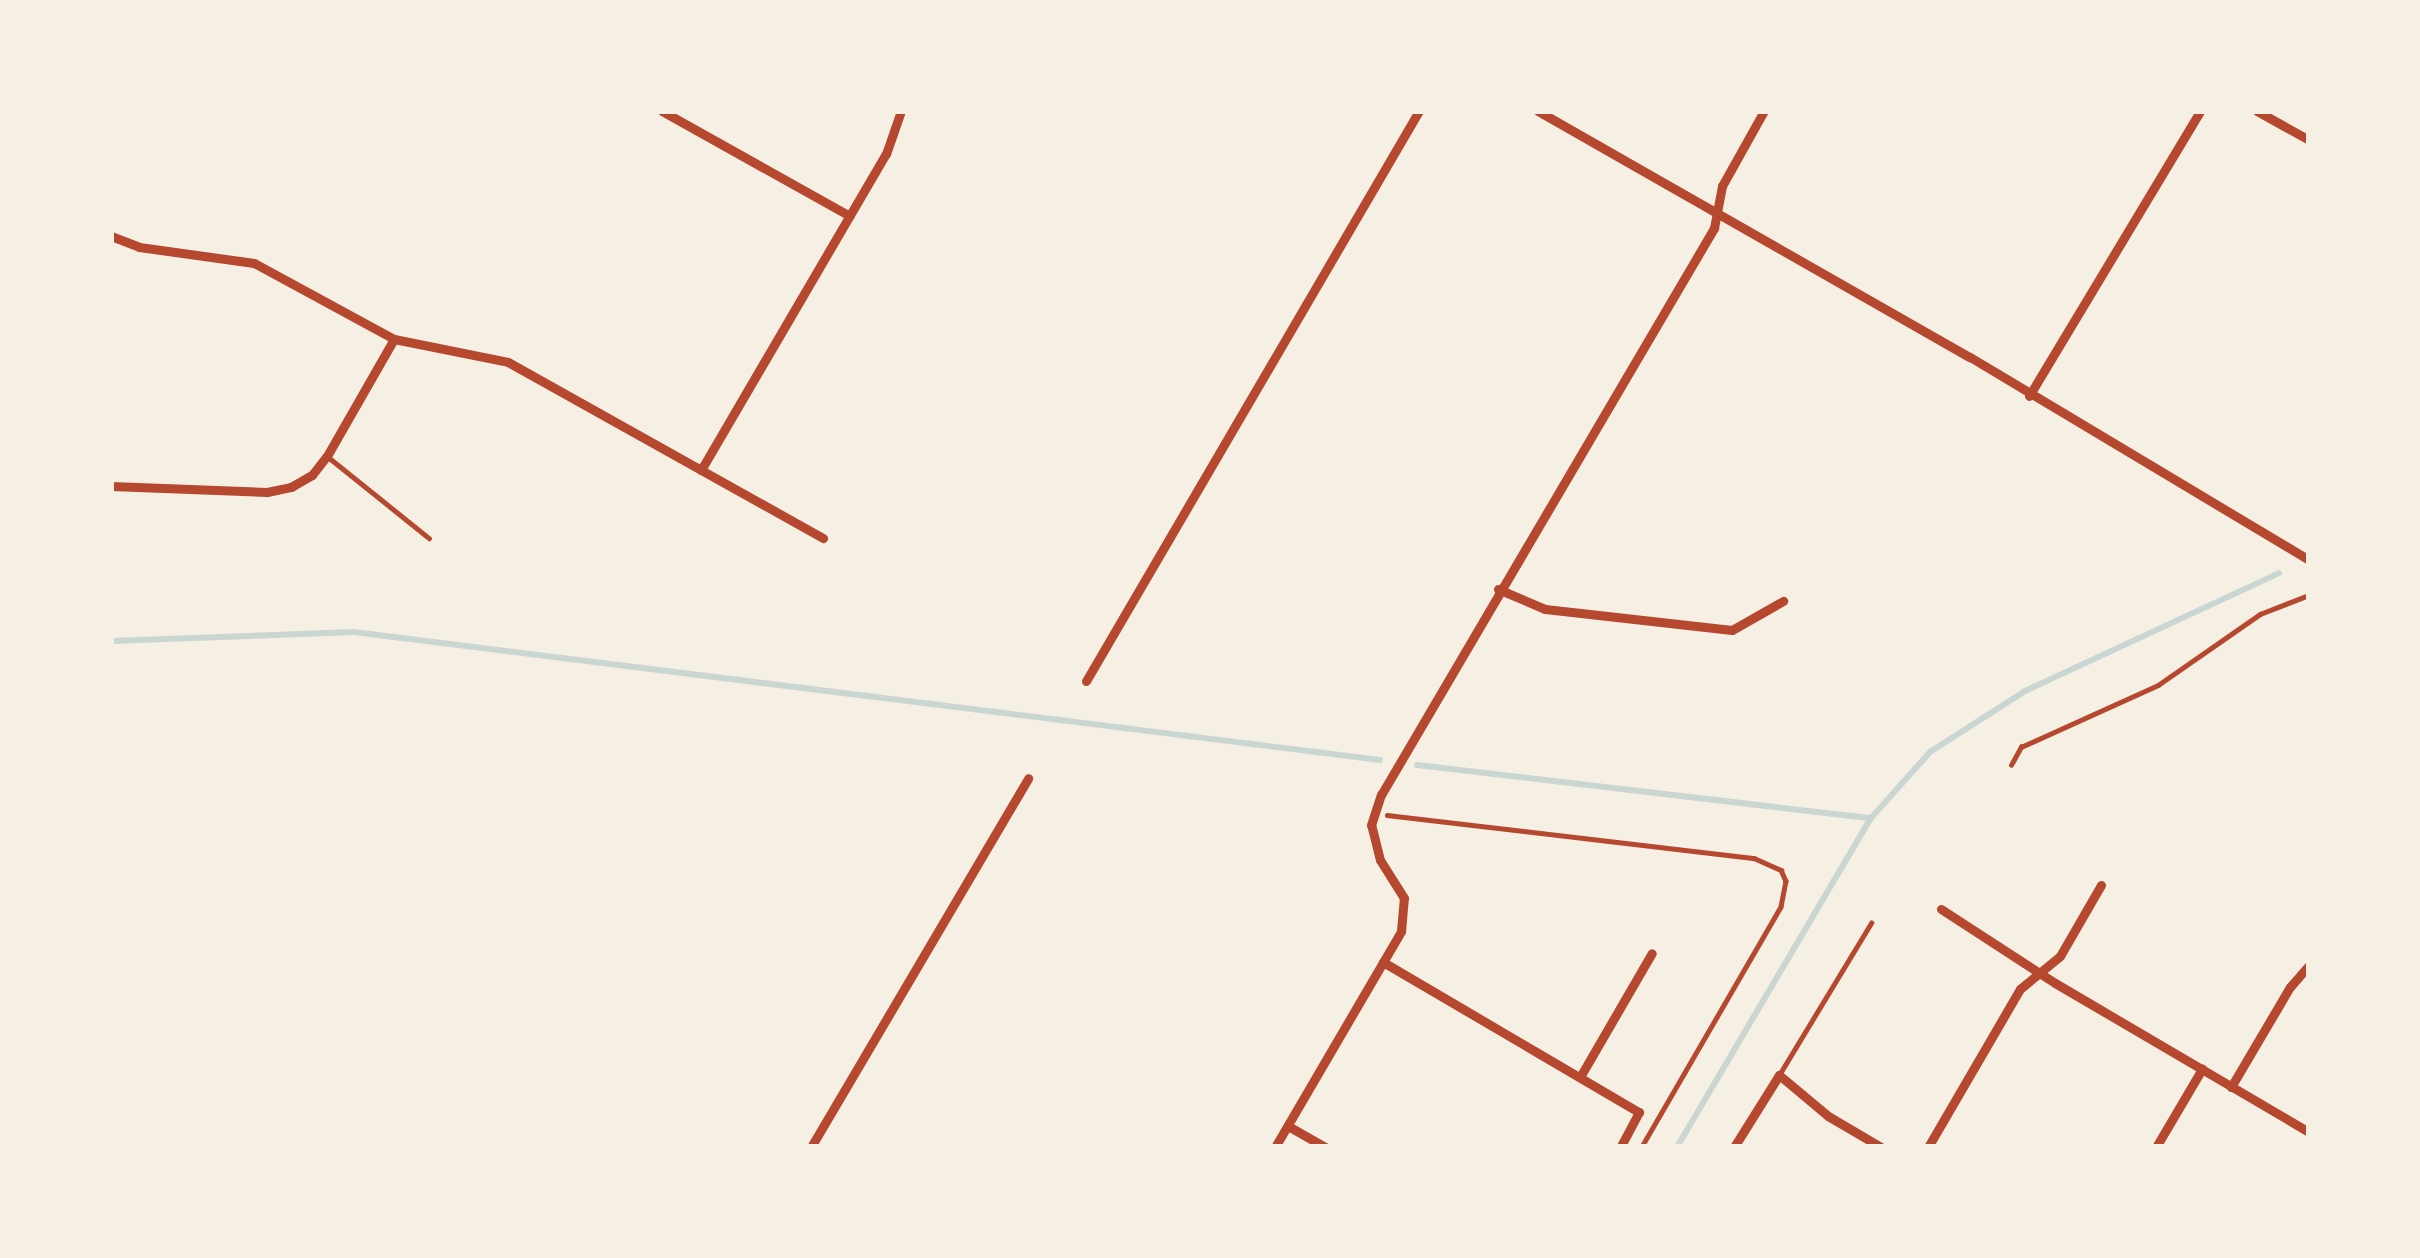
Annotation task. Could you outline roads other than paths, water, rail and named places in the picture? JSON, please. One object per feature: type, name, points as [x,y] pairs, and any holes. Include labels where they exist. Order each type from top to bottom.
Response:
[{"type":"street","points":[[662,111],[850,216]]},
{"type":"street","points":[[701,470],[886,154],[901,111]]},
{"type":"street","points":[[1086,681],[1420,111]]},
{"type":"street","points":[[1538,111],[2309,560]]},
{"type":"street","points":[[1275,1147],[1401,931],[1404,898],[1380,860],[1371,825],[1381,795],[1714,228],[1722,186],[1764,111]]},
{"type":"street","points":[[2029,396],[2200,111]]},
{"type":"street","points":[[2257,111],[2309,140]]},
{"type":"street","points":[[111,236],[139,247],[254,263],[394,339],[508,362],[823,538]]},
{"type":"street","points":[[111,486],[267,492],[312,475],[394,339]]},
{"type":"street","points":[[1498,589],[1545,609],[1732,630],[1784,601]]},
{"type":"street","points":[[811,1147],[1028,778]]},
{"type":"street","points":[[1928,1147],[2020,989],[2060,956],[2102,885]]},
{"type":"street","points":[[1941,909],[2309,1132]]},
{"type":"street","points":[[1580,1077],[1652,953]]},
{"type":"street","points":[[1383,962],[1639,1112],[1620,1147]]},
{"type":"street","points":[[2231,1087],[2290,987],[2309,965]]},
{"type":"street","points":[[2156,1147],[2201,1069]]},
{"type":"street","points":[[1734,1147],[1779,1076],[1828,1116],[1881,1147]]},
{"type":"street","points":[[1288,1126],[1325,1147]]},
{"type":"lane","points":[[327,455],[429,538]]},
{"type":"lane","points":[[2011,765],[2021,747],[2158,685],[2260,614],[2309,595]]},
{"type":"lane","points":[[1779,1076],[1871,923]]},
{"type":"waterway","points":[[1677,1147],[1871,818],[1930,752],[2025,691],[2279,573]]},
{"type":"waterway","points":[[111,641],[354,632],[1380,760]]},
{"type":"waterway","points":[[1417,765],[1871,818]]}]
